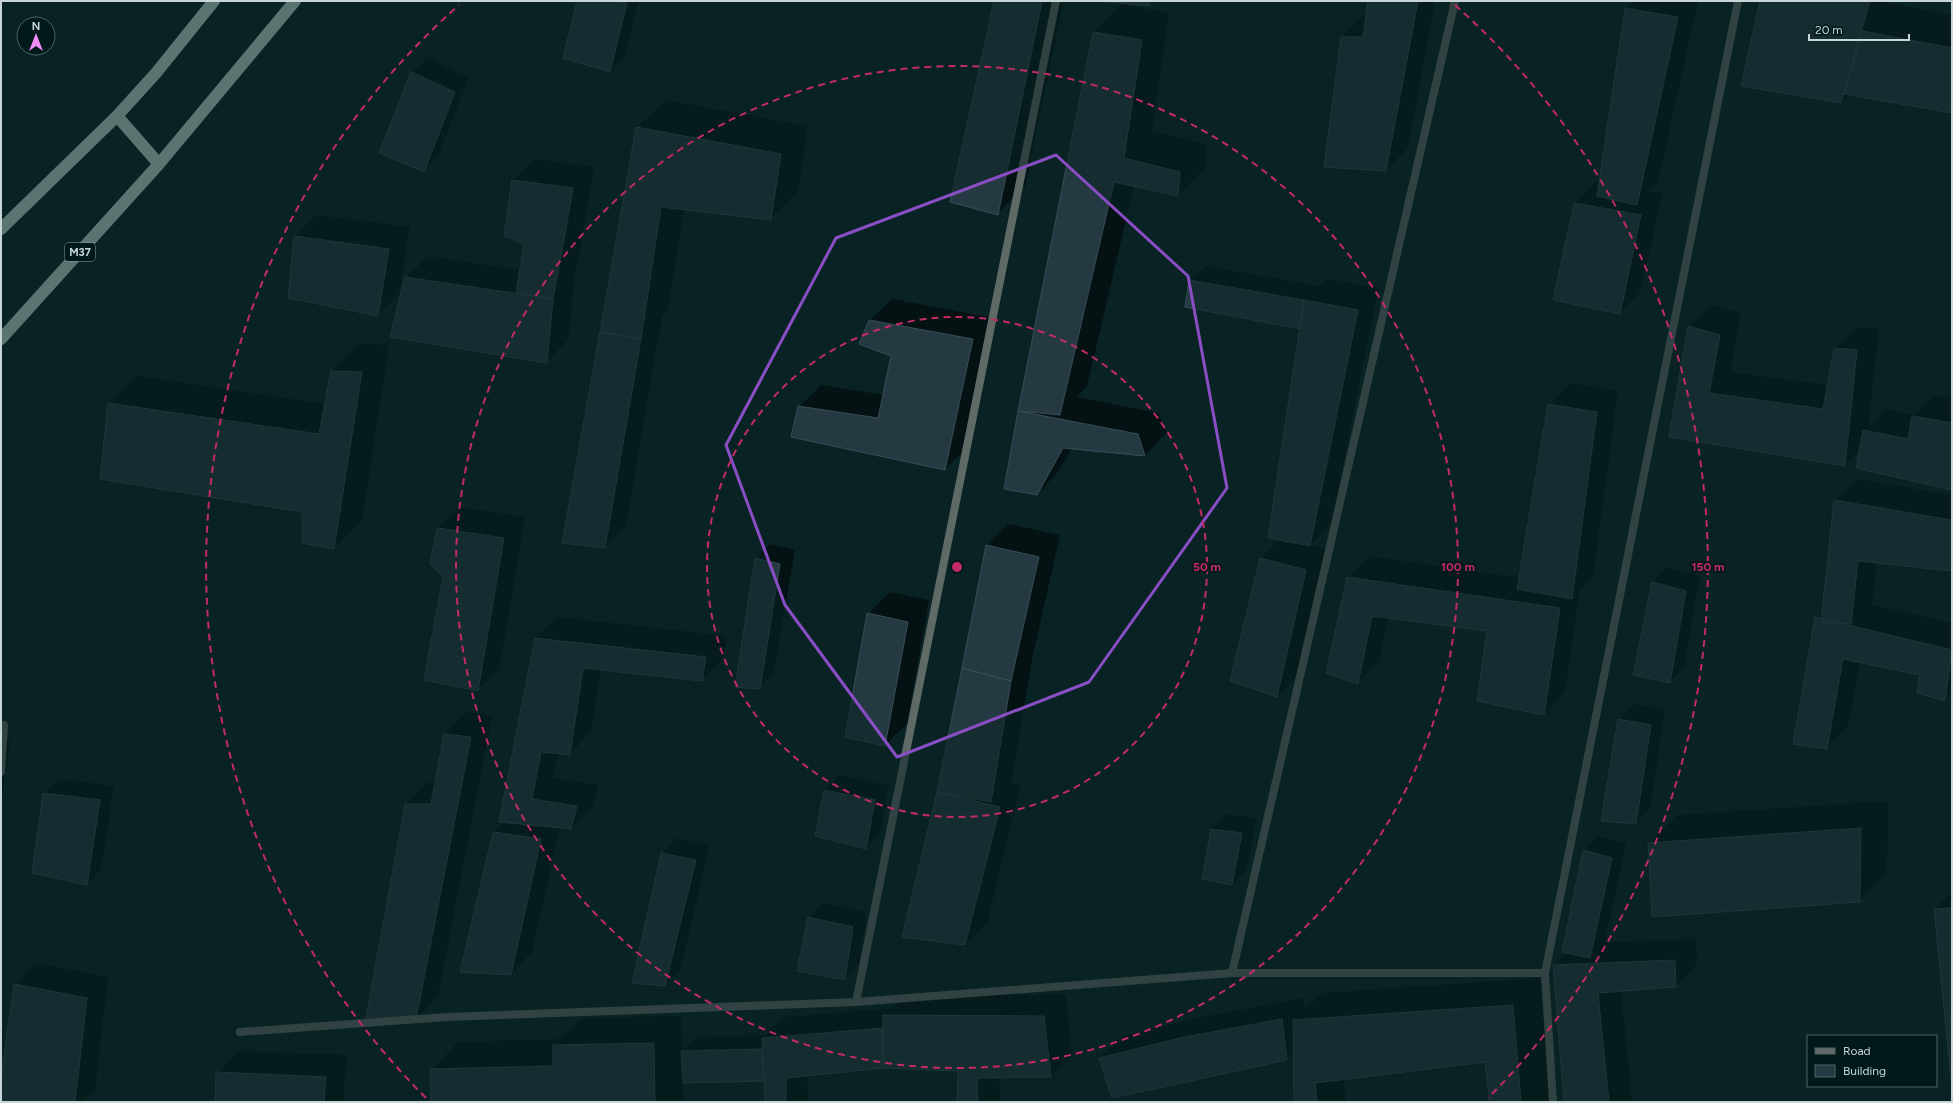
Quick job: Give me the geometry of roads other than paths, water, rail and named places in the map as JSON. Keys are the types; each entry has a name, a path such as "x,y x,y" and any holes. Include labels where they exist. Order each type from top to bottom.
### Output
{"highway":[{"path":"1,229 117,116 156,73 214,1"},
{"name":"M37","path":"1,339 159,164 294,1"},
{"path":"117,116 159,164"}],"street":[{"path":"856,1002 1056,1"},
{"path":"1232,973 1455,1"},
{"path":"1553,1102 1545,973 1738,1"},
{"path":"1,772 4,725"},
{"path":"240,1032 447,1017 856,1002 1232,973 1545,973"}]}
